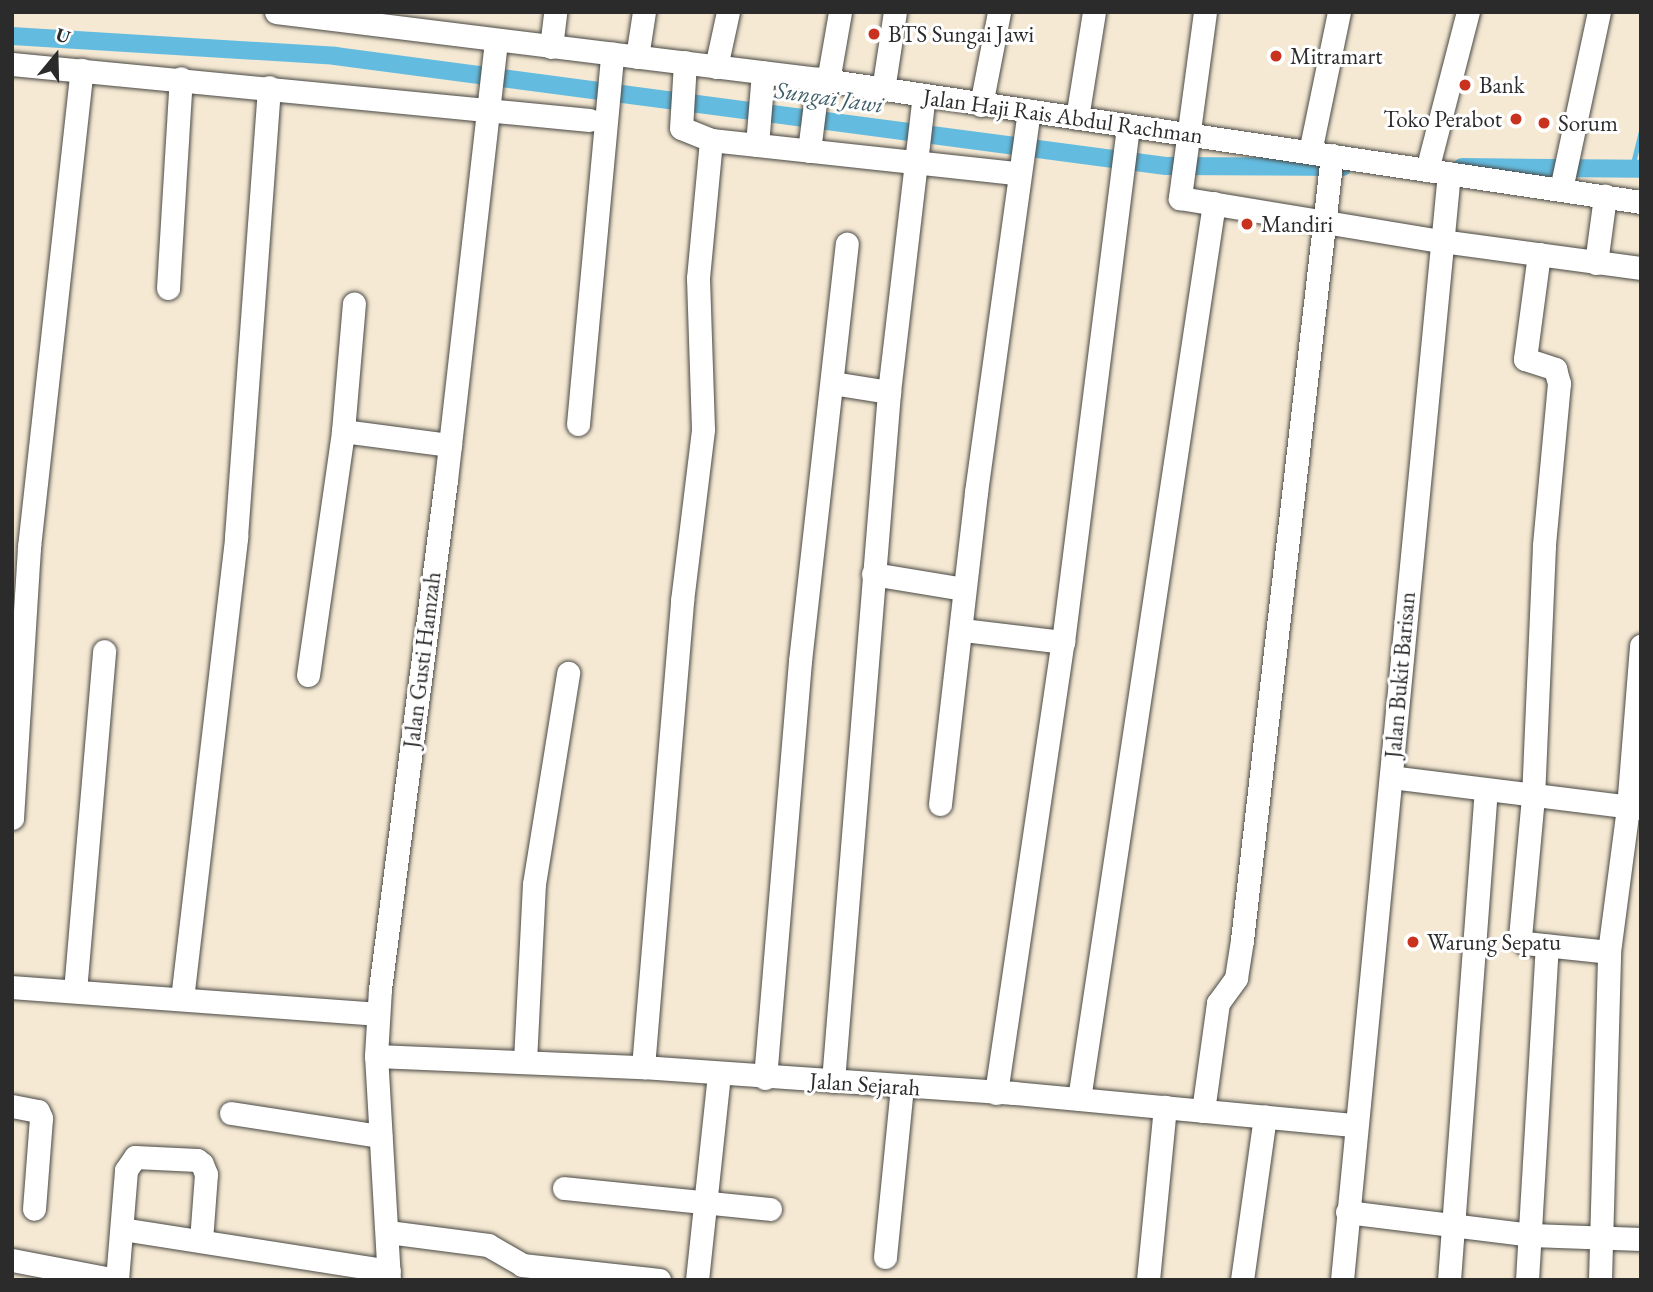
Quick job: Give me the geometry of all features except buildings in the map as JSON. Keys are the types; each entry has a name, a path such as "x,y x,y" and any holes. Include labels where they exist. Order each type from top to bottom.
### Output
{"street":[{"name":"Jalan Haji Rais Abdul Rachman","path":"276,12 459,22 495,47 551,47 611,63 637,57 684,72 716,67 762,82 883,90 922,102 981,105 1027,116 1077,118 1128,134 1185,144 1554,188 1605,203 1641,202"},
{"path":"551,47 555,12"},
{"path":"637,57 644,12"},
{"path":"716,67 728,12"},
{"path":"809,146 840,12"},
{"path":"883,90 895,12"},
{"path":"981,105 999,12"},
{"path":"1077,118 1094,12"},
{"path":"1205,12 1180,194 1214,203 1442,233 1539,254 1597,254 1641,268"},
{"path":"1203,1111 1218,1003 1239,965 1328,219 1324,159 1339,12"},
{"name":"Jalan Bukit Barisan","path":"1342,1280 1354,1125 1391,777 1442,233 1441,176 1468,12"},
{"path":"1554,188 1599,12"},
{"name":"Jalan Gusti Hamzah","path":"389,1276 376,1056 378,1014 450,444 495,47"},
{"path":"578,425 611,63"},
{"path":"12,64 488,104 589,120"},
{"path":"12,818 29,547 82,70"},
{"path":"684,72 681,120 685,133 711,140 758,136 809,146 1018,169"},
{"path":"168,288 181,78"},
{"path":"758,136 762,82"},
{"path":"182,999 236,537 269,87"},
{"path":"833,1081 889,392 913,156 922,102"},
{"path":"940,804 963,630 964,589 1027,116"},
{"path":"996,1093 1063,642 1128,134"},
{"path":"643,1067 682,601 703,429 698,278 711,140"},
{"path":"1079,1099 1214,203"},
{"path":"1597,254 1605,203"},
{"path":"765,1078 800,661 847,244"},
{"path":"1539,254 1525,359 1555,369 1559,383 1544,546 1533,797 1520,938 1547,946 1609,952"},
{"path":"308,676 343,431 354,303"},
{"path":"832,383 889,392"},
{"path":"343,431 450,444"},
{"path":"873,574 964,589"},
{"path":"963,630 1063,642"},
{"path":"1600,1280 1609,952 1634,808 1641,646"},
{"path":"75,991 104,651"},
{"path":"525,1061 534,884 568,673"},
{"path":"1391,777 1634,808"},
{"path":"1449,1280 1486,790"},
{"path":"1527,1280 1547,946"},
{"path":"12,986 378,1014"},
{"name":"Jalan Sejarah","path":"376,1056 643,1067 1079,1099 1354,1125"},
{"path":"697,1280 719,1074"},
{"path":"885,1257 902,1086"},
{"path":"12,1106 38,1111 41,1118 34,1209"},
{"path":"1148,1280 1165,1107"},
{"path":"231,1113 380,1136"},
{"path":"1242,1280 1265,1117"},
{"path":"12,1260 116,1280 130,1161 143,1155 197,1160 206,1174 201,1240"},
{"path":"564,1188 770,1209"},
{"path":"1347,1213 1531,1235 1641,1239"},
{"path":"122,1229 201,1240 389,1276"},
{"path":"388,1232 488,1245 522,1265 659,1280"}],"waterway":[{"name":"Sungai Jawi","path":"12,36 335,56 1166,166 1343,167"},
{"path":"1632,167 1641,130"},
{"name":"Sungai Jawi","path":"1462,167 1641,169"}],"place":[{"name":"BTS Sungai Jawi","path":"874,34"},
{"name":"Mitramart","path":"1276,56"},
{"name":"Bank","path":"1465,85"},
{"name":"Toko Perabot","path":"1516,119"},
{"name":"Sorum","path":"1544,123"},
{"name":"Mandiri","path":"1247,224"},
{"name":"Warung Sepatu","path":"1413,942"}]}
